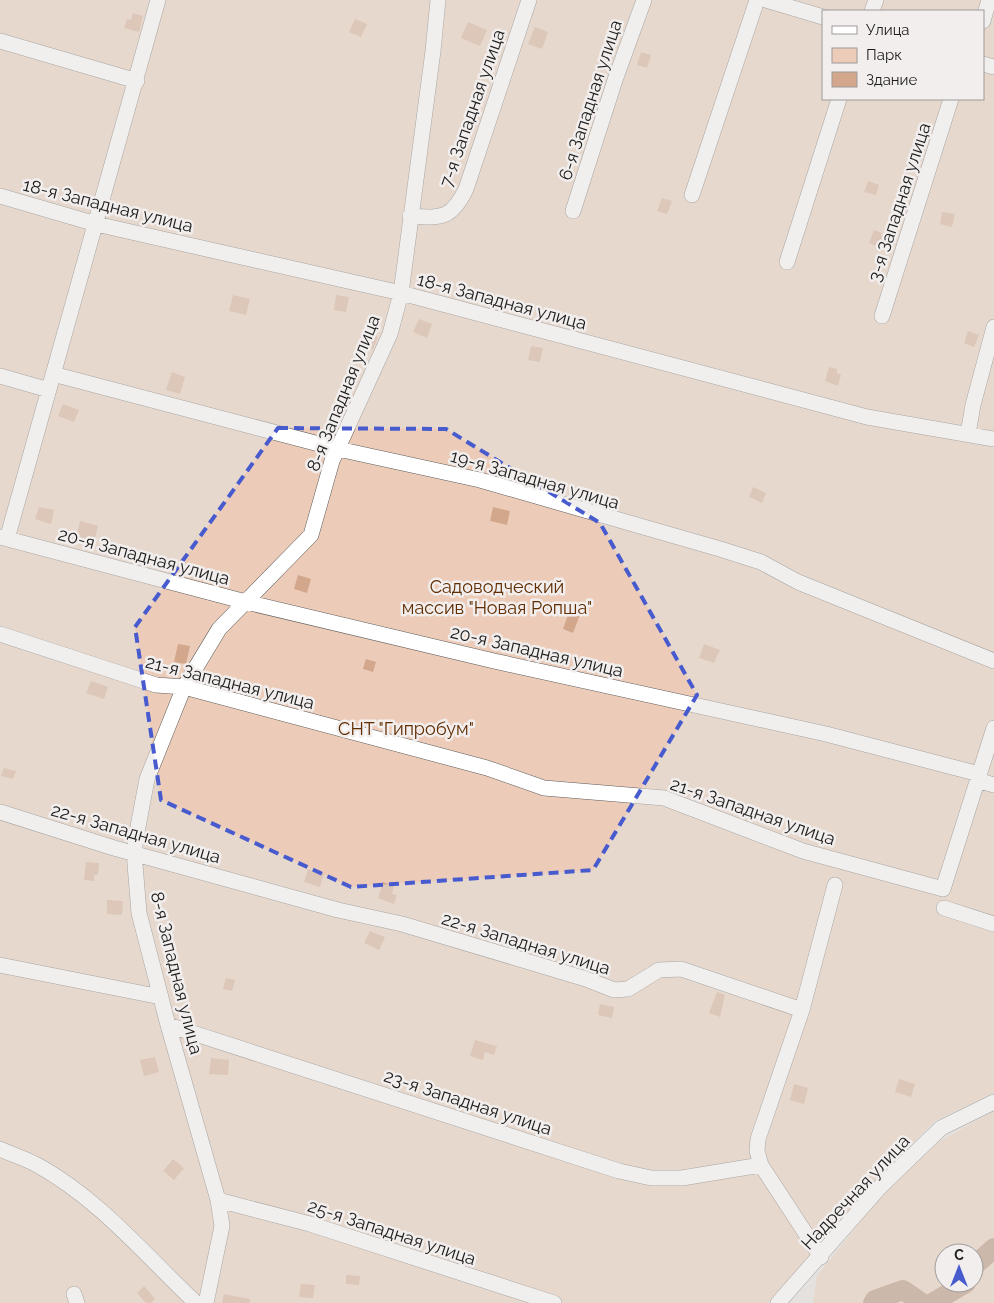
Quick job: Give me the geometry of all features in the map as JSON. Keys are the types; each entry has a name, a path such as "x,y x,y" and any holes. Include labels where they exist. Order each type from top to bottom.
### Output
{"street":[{"path":"4,538 137,81 158,0"},
{"name":"8-я Западная улица","path":"206,1303 222,1226 218,1200 168,1025 139,913 134,852 147,779 184,687 219,629 311,535 332,462 390,334 401,293 434,51 438,0"},
{"name":"7-я Западная улица","path":"410,216 442,218 458,207 466,190 528,0"},
{"name":"6-я Западная улица","path":"573,211 615,80 644,0"},
{"path":"692,196 757,0"},
{"path":"766,0 822,17"},
{"path":"984,18 989,0"},
{"path":"0,41 137,81"},
{"path":"787,262 839,100"},
{"name":"3-я Западная улица","path":"882,316 951,100"},
{"name":"18-я Западная улица","path":"0,196 96,224 401,293 867,417 994,439"},
{"path":"968,434 973,404 994,327"},
{"name":"19-я Западная улица","path":"53,374 338,449 480,480 745,556 761,562 807,586 994,661"},
{"path":"0,376 48,390"},
{"name":"20-я Западная улица","path":"4,538 246,602 494,661 826,734 978,777 994,785"},
{"name":"21-я Западная улица","path":"0,634 156,685 184,687 487,768 544,788 664,798 803,851 943,889 978,777"},
{"path":"978,777 994,728"},
{"name":"22-я Западная улица","path":"0,812 114,848 338,910 402,924 586,979 614,990 628,989 659,970 681,969 802,1010"},
{"path":"821,1257 761,1165 756,1151 758,1139 802,1010 835,885"},
{"path":"944,908 994,924"},
{"path":"0,965 161,997"},
{"name":"23-я Западная улица","path":"168,1025 619,1171 650,1178 682,1178 761,1165"},
{"name":"Надречная улица","path":"778,1303 821,1257 880,1187 941,1128 994,1102"},
{"path":"0,1149 39,1166 84,1197 126,1234 196,1303"},
{"name":"25-я Западная улица","path":"218,1200 310,1224 554,1303"}],"highlighted area":[{"path":"278,428 446,429 600,523 697,695 593,870 351,887 161,800 135,627"}],"green space":[{"name":"Садоводческий массив \"Новая Ропша\"","path":"0,0 994,0 994,1093 935,1121 875,1181 803,1267 768,1303 0,1303"},
{"path":"994,1111 994,1303 813,1303 817,1276 884,1192 938,1142"}],"building":[{"path":"133,13 143,16 139,32 124,28 127,19 131,20"},
{"path":"355,19 367,24 361,37 349,32"},
{"path":"468,22 487,30 480,46 461,38"},
{"path":"535,27 548,32 542,49 528,44"},
{"path":"641,52 651,55 647,68 637,65"},
{"path":"868,181 879,185 876,195 864,192"},
{"path":"662,198 672,201 667,214 657,211"},
{"path":"942,212 955,214 952,227 940,224"},
{"path":"874,230 882,233 881,236 885,238 881,248 869,243"},
{"path":"233,295 250,299 246,315 229,311"},
{"path":"336,295 349,297 346,312 334,310"},
{"path":"419,319 432,324 427,338 413,332"},
{"path":"968,331 979,335 974,347 964,343"},
{"path":"365,333 378,337 373,349 361,345"},
{"path":"531,346 543,348 540,362 528,360"},
{"path":"829,367 837,369 837,373 841,375 838,386 825,381"},
{"path":"172,372 185,377 180,394 166,390"},
{"path":"63,404 79,410 74,422 58,416"},
{"path":"753,487 766,493 762,503 749,497"},
{"path":"39,507 54,510 51,524 35,519"},
{"path":"493,507 510,511 507,525 490,521"},
{"path":"80,521 98,526 94,542 76,538"},
{"path":"298,575 311,579 307,593 294,589"},
{"path":"570,609 581,612 573,633 563,629"},
{"path":"178,644 190,646 186,664 174,662"},
{"path":"704,644 720,650 714,663 699,658"},
{"path":"366,659 376,662 373,672 363,669"},
{"path":"91,681 108,687 104,699 86,693"},
{"path":"4,768 16,771 13,779 1,776"},
{"path":"86,862 99,863 98,875 94,875 94,881 84,880"},
{"path":"308,869 324,874 320,887 304,882"},
{"path":"383,882 394,886 392,894 397,895 394,904 378,898"},
{"path":"107,900 123,901 122,915 107,914"},
{"path":"370,931 385,937 379,950 364,943"},
{"path":"226,978 235,980 232,991 223,989"},
{"path":"717,992 725,995 720,1017 709,1013"},
{"path":"600,1004 614,1007 612,1018 598,1015"},
{"path":"475,1040 497,1046 494,1055 485,1052 483,1060 470,1056"},
{"path":"155,1057 159,1072 144,1076 140,1060"},
{"path":"211,1058 229,1060 228,1075 209,1074"},
{"path":"899,1079 915,1084 911,1097 895,1092"},
{"path":"794,1084 808,1088 804,1104 790,1100"},
{"path":"487,1106 499,1110 495,1119 484,1114"},
{"path":"173,1159 184,1168 174,1180 163,1171"},
{"path":"346,1275 360,1276 359,1285 346,1284"},
{"path":"301,1284 315,1285 313,1298 299,1297"},
{"path":"144,1286 155,1299 151,1303 146,1303 137,1293"},
{"path":"224,1294 250,1299 250,1303 222,1303"}],"waterway":[{"path":"984,1257 994,1248"},
{"path":"873,1303 875,1300 903,1290 922,1303"},
{"path":"932,1303 949,1293"}],"park label":[{"name":"СНТ \"Гипробум\"","path":"406,728"}]}
